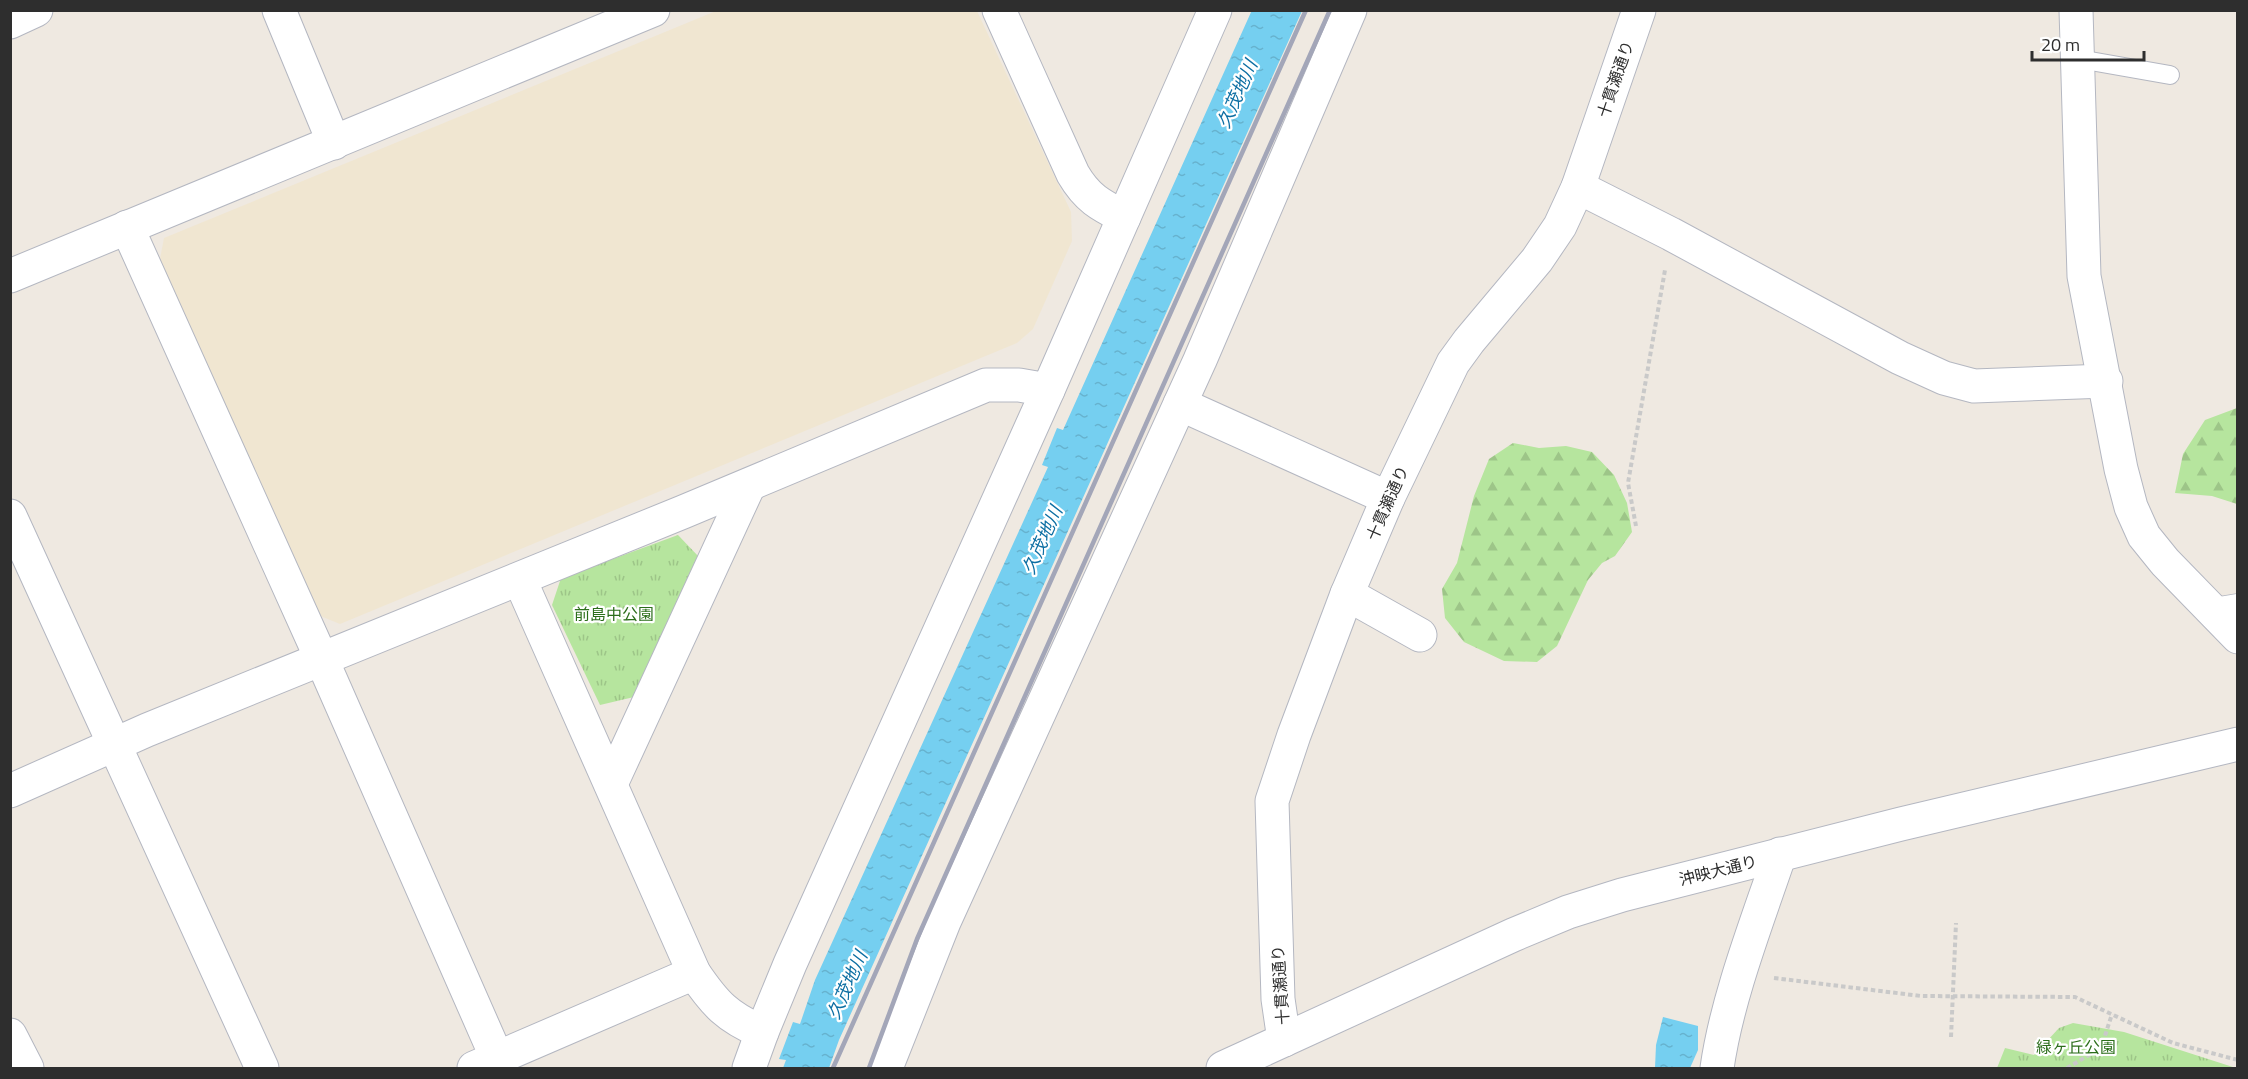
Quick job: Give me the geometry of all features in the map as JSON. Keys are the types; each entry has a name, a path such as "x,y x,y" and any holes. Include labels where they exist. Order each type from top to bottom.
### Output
{"street":[{"path":"10,22 36,10"},
{"path":"279,10 334,143"},
{"path":"10,276 653,10"},
{"path":"999,10 1078,182 1100,206 1124,217"},
{"path":"750,1068 762,1032 795,953 1048,390 1215,10"},
{"path":"886,1068 944,922 1180,404 1350,10"},
{"name":"十貫瀬通り","path":"1284,1040 1278,999 1272,801 1294,735 1347,594 1388,498 1453,363 1537,260 1560,226 1578,187 1639,10"},
{"path":"2076,10 2084,276 2106,381 2121,469 2135,516 2144,536 2165,562 2223,605 2238,637"},
{"path":"1578,187 1671,234 1900,358 1944,378 1974,386 2106,381"},
{"path":"127,227 322,660 486,1063 694,973"},
{"path":"10,791 114,744 520,580 986,385 1019,384 1048,390"},
{"path":"1180,404 1388,498"},
{"path":"611,784 749,485"},
{"path":"10,516 262,1068"},
{"path":"520,580 694,973 720,1007 737,1021 762,1032"},
{"path":"1347,594 1420,635"},
{"name":"沖映大通り","path":"1237,1066 1284,1040 1449,963 1568,912 1622,895 1780,854 2238,744"},
{"path":"1717,1068 1720,1046 1741,974 1780,854"},
{"path":"10,1035 27,1068"}],"lane":[{"path":"2079,59 2170,75"}],"path":[{"path":"1636,526 1628,483 1671,234"},
{"path":"1951,1037 1956,923"},
{"path":"1741,974 1921,996 2075,997 2173,1043 2238,1060"},
{"path":"2067,1068 2101,1048 2112,1014"}],"shaded area":[{"path":"716,11 977,11 1071,212 1072,241 1033,329 1017,343 340,624 318,615 209,375 160,259 164,238"}],"green space":[{"path":"2237,408 2237,504 2212,496 2175,493 2183,454 2205,420"},
{"path":"1513,443 1539,448 1566,446 1592,452 1614,475 1627,503 1632,532 1615,556 1602,563 1588,580 1557,646 1537,662 1504,661 1464,642 1445,618 1442,589 1457,563 1474,496 1489,459"},
{"name":"前島中公園","path":"678,535 699,557 634,697 600,705 552,605 561,578"},
{"name":"緑ヶ丘公園","path":"2073,1023 2124,1032 2236,1068 1997,1068 2005,1048 2034,1055 2059,1028"}],"water":[{"name":"久茂地川","path":"1252,10 1302,11 839,1040 829,1068 783,1068 786,1060 779,1059 793,1022 800,1024 815,980 1048,467 1042,465 1057,428 1063,430"},
{"path":"1663,1017 1698,1026 1698,1050 1690,1068 1655,1068 1656,1045"}],"railway":[{"path":"833,1068 1306,10"},
{"path":"869,1068 917,939 1330,10"}]}
